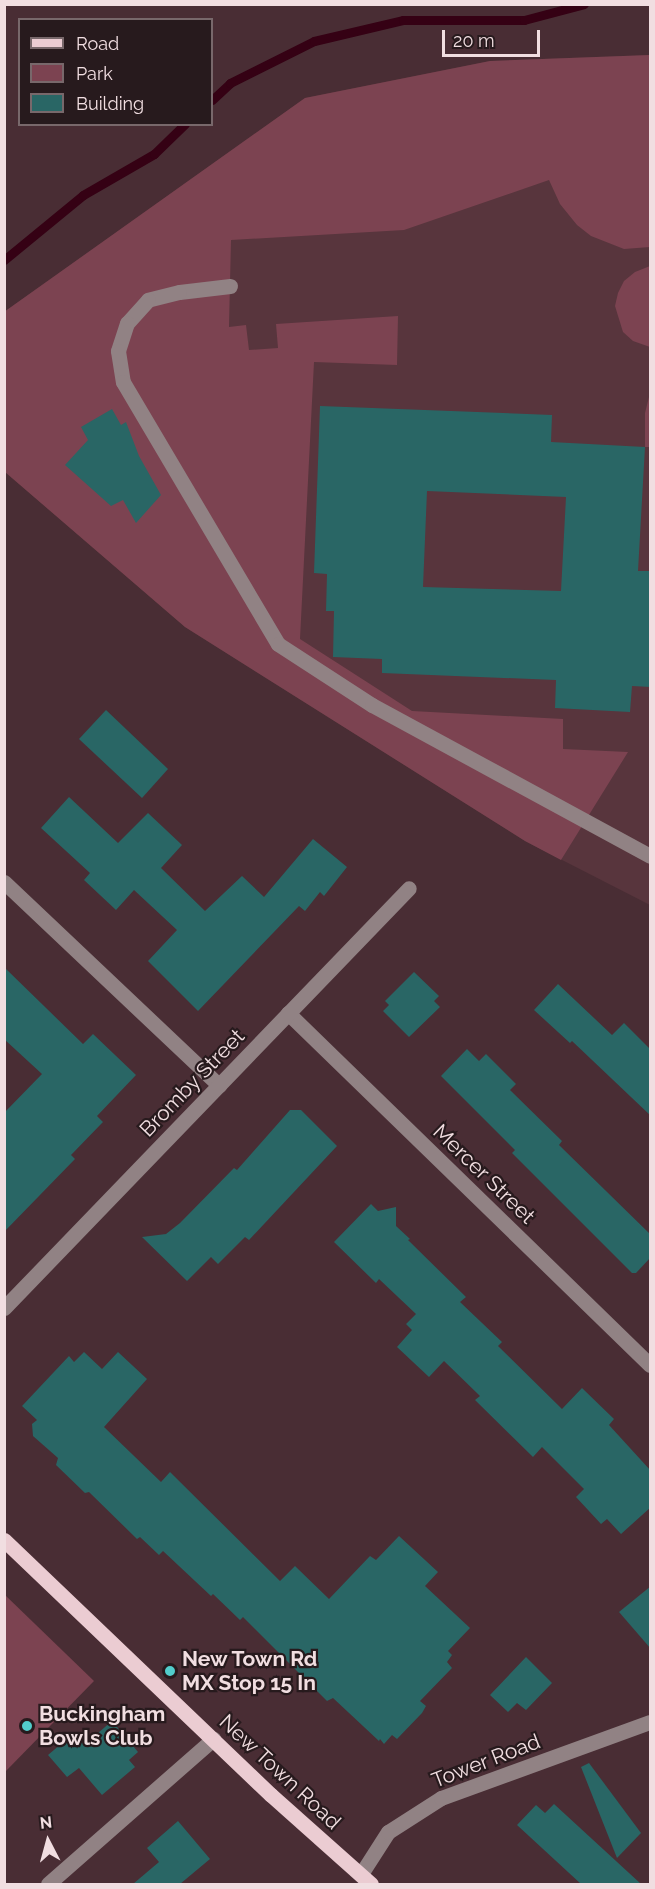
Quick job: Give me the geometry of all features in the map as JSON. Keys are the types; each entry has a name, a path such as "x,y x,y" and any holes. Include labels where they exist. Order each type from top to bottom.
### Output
{"main road":[{"name":"New Town Road","path":"4,1540 270,1795 366,1879"}],"street":[{"path":"230,286 179,292 148,300 127,323 118,351 123,382 278,644 372,705 651,856"},
{"path":"4,882 219,1085"},
{"name":"Bromby Street","path":"4,1308 409,888"},
{"name":"Mercer Street","path":"288,1013 651,1365"},
{"name":"Tower Road","path":"366,1879 388,1832 441,1798 651,1722"},
{"path":"48,1884 213,1739"}],"shaded area":[{"path":"650,55 650,905 525,841 185,627 5,472 4,312 305,98 490,61"}],"green space":[{"path":"650,55 650,247 624,249 591,236 577,225 560,204 549,180 404,230 231,240 229,327 246,325 249,350 278,348 276,324 398,316 397,365 314,362 300,639 412,711 563,719 563,749 628,752 561,860 525,841 185,627 5,472 4,312 305,98 490,61"},
{"path":"650,266 650,347 633,341 623,332 615,306 624,281 635,272"},
{"path":"650,393 650,447 645,447 645,413"},
{"name":"Buckingham Bowls Club","path":"5,1595 94,1681 4,1772"}],"building":[{"path":"320,406 552,415 551,442 645,447 638,571 651,571 651,687 632,686 630,712 555,708 556,680 382,673 382,659 333,657 334,611 326,611 327,574 314,573","holes":["427,491 566,497 561,591 423,587"]},
{"path":"112,409 121,425 126,422 139,456 161,495 136,523 123,500 111,506 65,465 88,440 81,427"},
{"path":"106,710 168,769 142,798 79,739"},
{"path":"69,797 118,843 148,813 182,845 161,868 205,911 242,876 264,897 313,839 347,867 324,896 320,892 305,911 299,906 198,1011 148,961 177,930 134,890 116,910 84,880 90,873 41,828"},
{"path":"4,967 83,1044 93,1034 136,1075 97,1116 103,1122 71,1155 75,1159 4,1232 4,1113 42,1074 4,1039"},
{"path":"414,972 439,996 434,1001 440,1007 409,1037 383,1011 389,1005 385,1001"},
{"path":"558,984 612,1035 624,1023 651,1050 651,1116 572,1041 570,1043 534,1010"},
{"path":"467,1049 479,1061 486,1054 516,1084 510,1090 562,1141 559,1145 651,1235 651,1257 636,1273 632,1273 512,1153 515,1150 441,1076"},
{"path":"290,1110 301,1110 337,1146 249,1240 245,1237 218,1264 211,1257 187,1281 142,1237 166,1234 180,1223 234,1168 237,1170"},
{"path":"371,1204 378,1211 396,1207 396,1226 466,1297 460,1302 502,1342 498,1346 562,1409 582,1388 614,1419 609,1425 651,1471 651,1507 621,1534 607,1519 601,1524 576,1497 584,1489 542,1447 533,1457 475,1400 480,1396 444,1361 429,1377 397,1347 412,1330 406,1324 416,1314 379,1279 376,1283 334,1242"},
{"path":"84,1352 102,1369 118,1352 147,1379 104,1427 161,1482 170,1472 280,1581 295,1566 329,1599 370,1556 376,1560 399,1536 438,1572 425,1586 470,1628 448,1651 452,1655 447,1662 452,1668 420,1701 426,1706 422,1713 397,1739 392,1735 384,1744 333,1698 327,1701 243,1617 240,1620 163,1551 159,1555 140,1537 137,1539 89,1492 85,1493 56,1465 58,1458 33,1436 32,1424 37,1420 22,1406 69,1356 74,1362"},
{"path":"651,1586 651,1649 619,1612"},
{"path":"526,1657 552,1683 526,1710 517,1703 508,1712 490,1695"},
{"path":"112,1721 138,1752 129,1760 135,1767 102,1795 79,1768 67,1777 48,1755 74,1733 84,1745"},
{"path":"589,1763 641,1833 617,1858 581,1767"},
{"path":"554,1804 641,1884 581,1884 517,1825 536,1805 545,1813"},
{"path":"178,1821 210,1859 180,1884 133,1884 159,1862 147,1848"}],"waterway":[{"path":"213,99 230,83 314,41 403,20 524,20 584,4"},
{"path":"4,260 83,195 154,154 183,126"}],"place":[{"name":"New Town Rd MX Stop 15 In","path":"170,1671"},
{"name":"Buckingham Bowls Club","path":"27,1726"}]}
